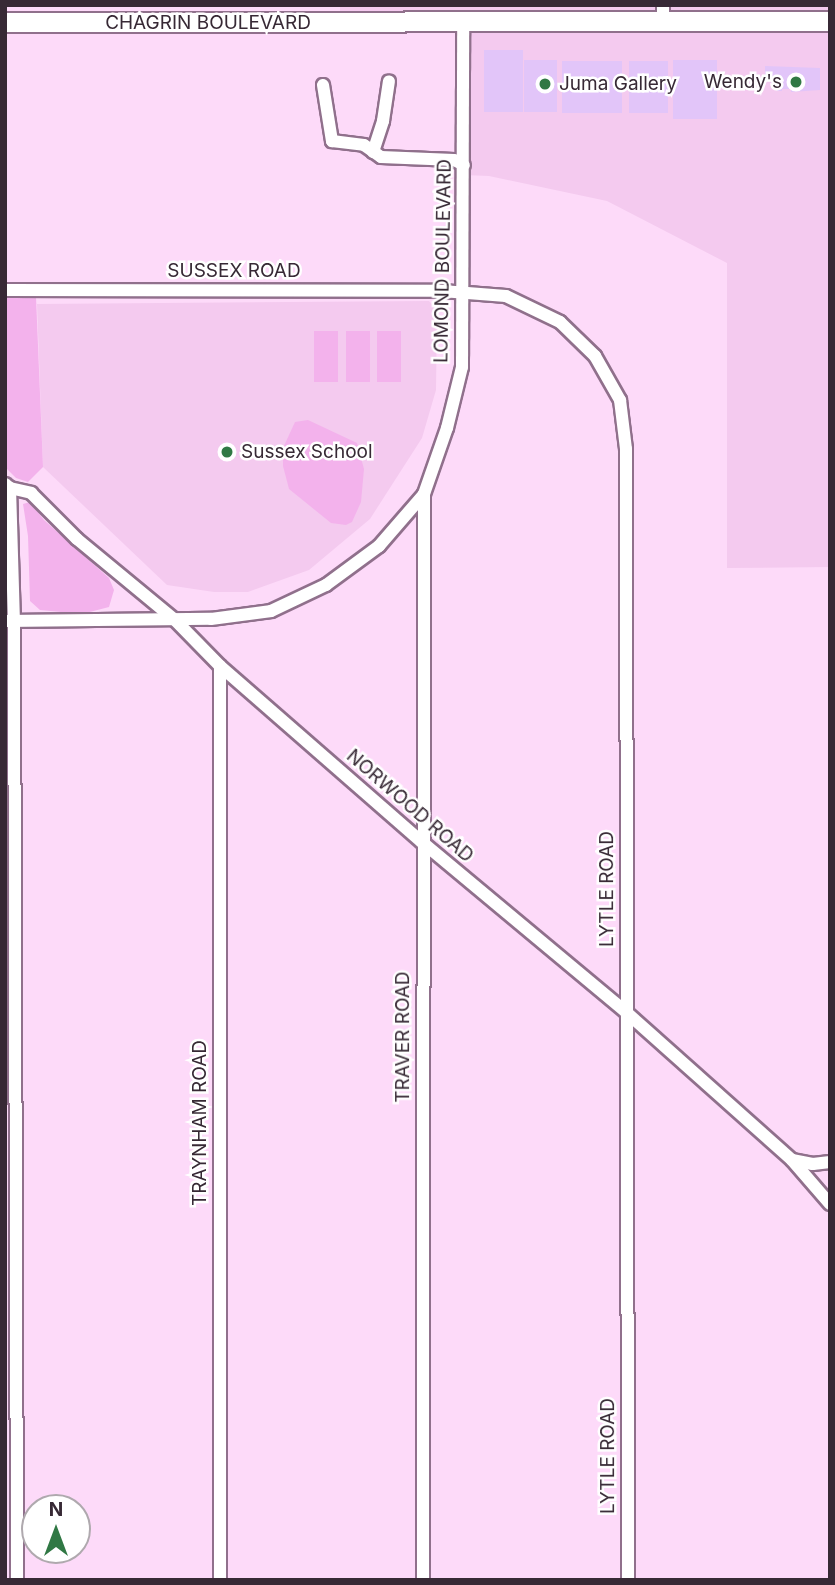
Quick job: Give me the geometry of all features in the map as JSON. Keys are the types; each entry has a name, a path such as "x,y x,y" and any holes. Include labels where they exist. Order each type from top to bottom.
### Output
{"main road":[{"name":"CHAGRIN BOULEVARD","path":"5,22 463,22 663,13 830,21"}],"street":[{"name":"LOMOND BOULEVARD","path":"10,621 175,620 271,611 326,585 379,547 424,494 447,428 462,367 463,22"},
{"path":"373,152 383,121 389,80"},
{"path":"323,85 332,141 364,145 380,157 454,160 464,165"},
{"name":"SUSSEX ROAD","path":"5,290 464,292"},
{"name":"LYTLE ROAD","path":"464,292 506,296 560,322 595,356 620,400 626,449 628,1580"},
{"path":"8,486 17,1580"},
{"name":"NORWOOD ROAD","path":"8,486 32,492 77,539 175,620 220,666 422,842 626,1012 792,1160 830,1204"},
{"name":"TRAVER ROAD","path":"423,1580 424,494"},
{"name":"TRAYNHAM ROAD","path":"220,666 220,1580"},
{"path":"792,1160 813,1164 830,1162"}],"shaded area":[{"path":"340,5 830,5 830,567 727,568 727,263 607,201 489,176 464,175 463,22 340,22"},
{"path":"5,297 36,297 43,467 28,482 16,478 5,467"},
{"name":"Sussex School","path":"429,301 437,310 436,390 422,438 370,519 309,570 248,592 214,592 167,585 43,467 37,304"},
{"path":"314,331 338,331 338,382 314,382"},
{"path":"346,331 370,331 370,382 346,382"},
{"path":"377,331 401,331 401,382 377,382"},
{"path":"308,420 357,443 364,469 361,502 352,522 346,525 331,523 289,489 283,466 283,448 295,422"},
{"path":"30,502 44,520 109,578 114,590 109,607 82,614 40,610 30,601 28,536 23,504"}],"building":[{"path":"484,50 523,50 523,112 484,112"},
{"path":"524,60 557,60 557,112 524,112"},
{"path":"673,60 717,60 717,119 673,119"},
{"path":"562,61 622,61 622,113 562,113"},
{"path":"629,61 668,61 668,113 629,113"},
{"name":"Wendy's","path":"765,66 820,68 820,90 777,91 777,86 771,86 771,79 765,79"}],"place":[{"name":"Wendy's","path":"796,82"},
{"name":"Juma Gallery","path":"545,84"},
{"name":"Sussex School","path":"227,452"}]}
